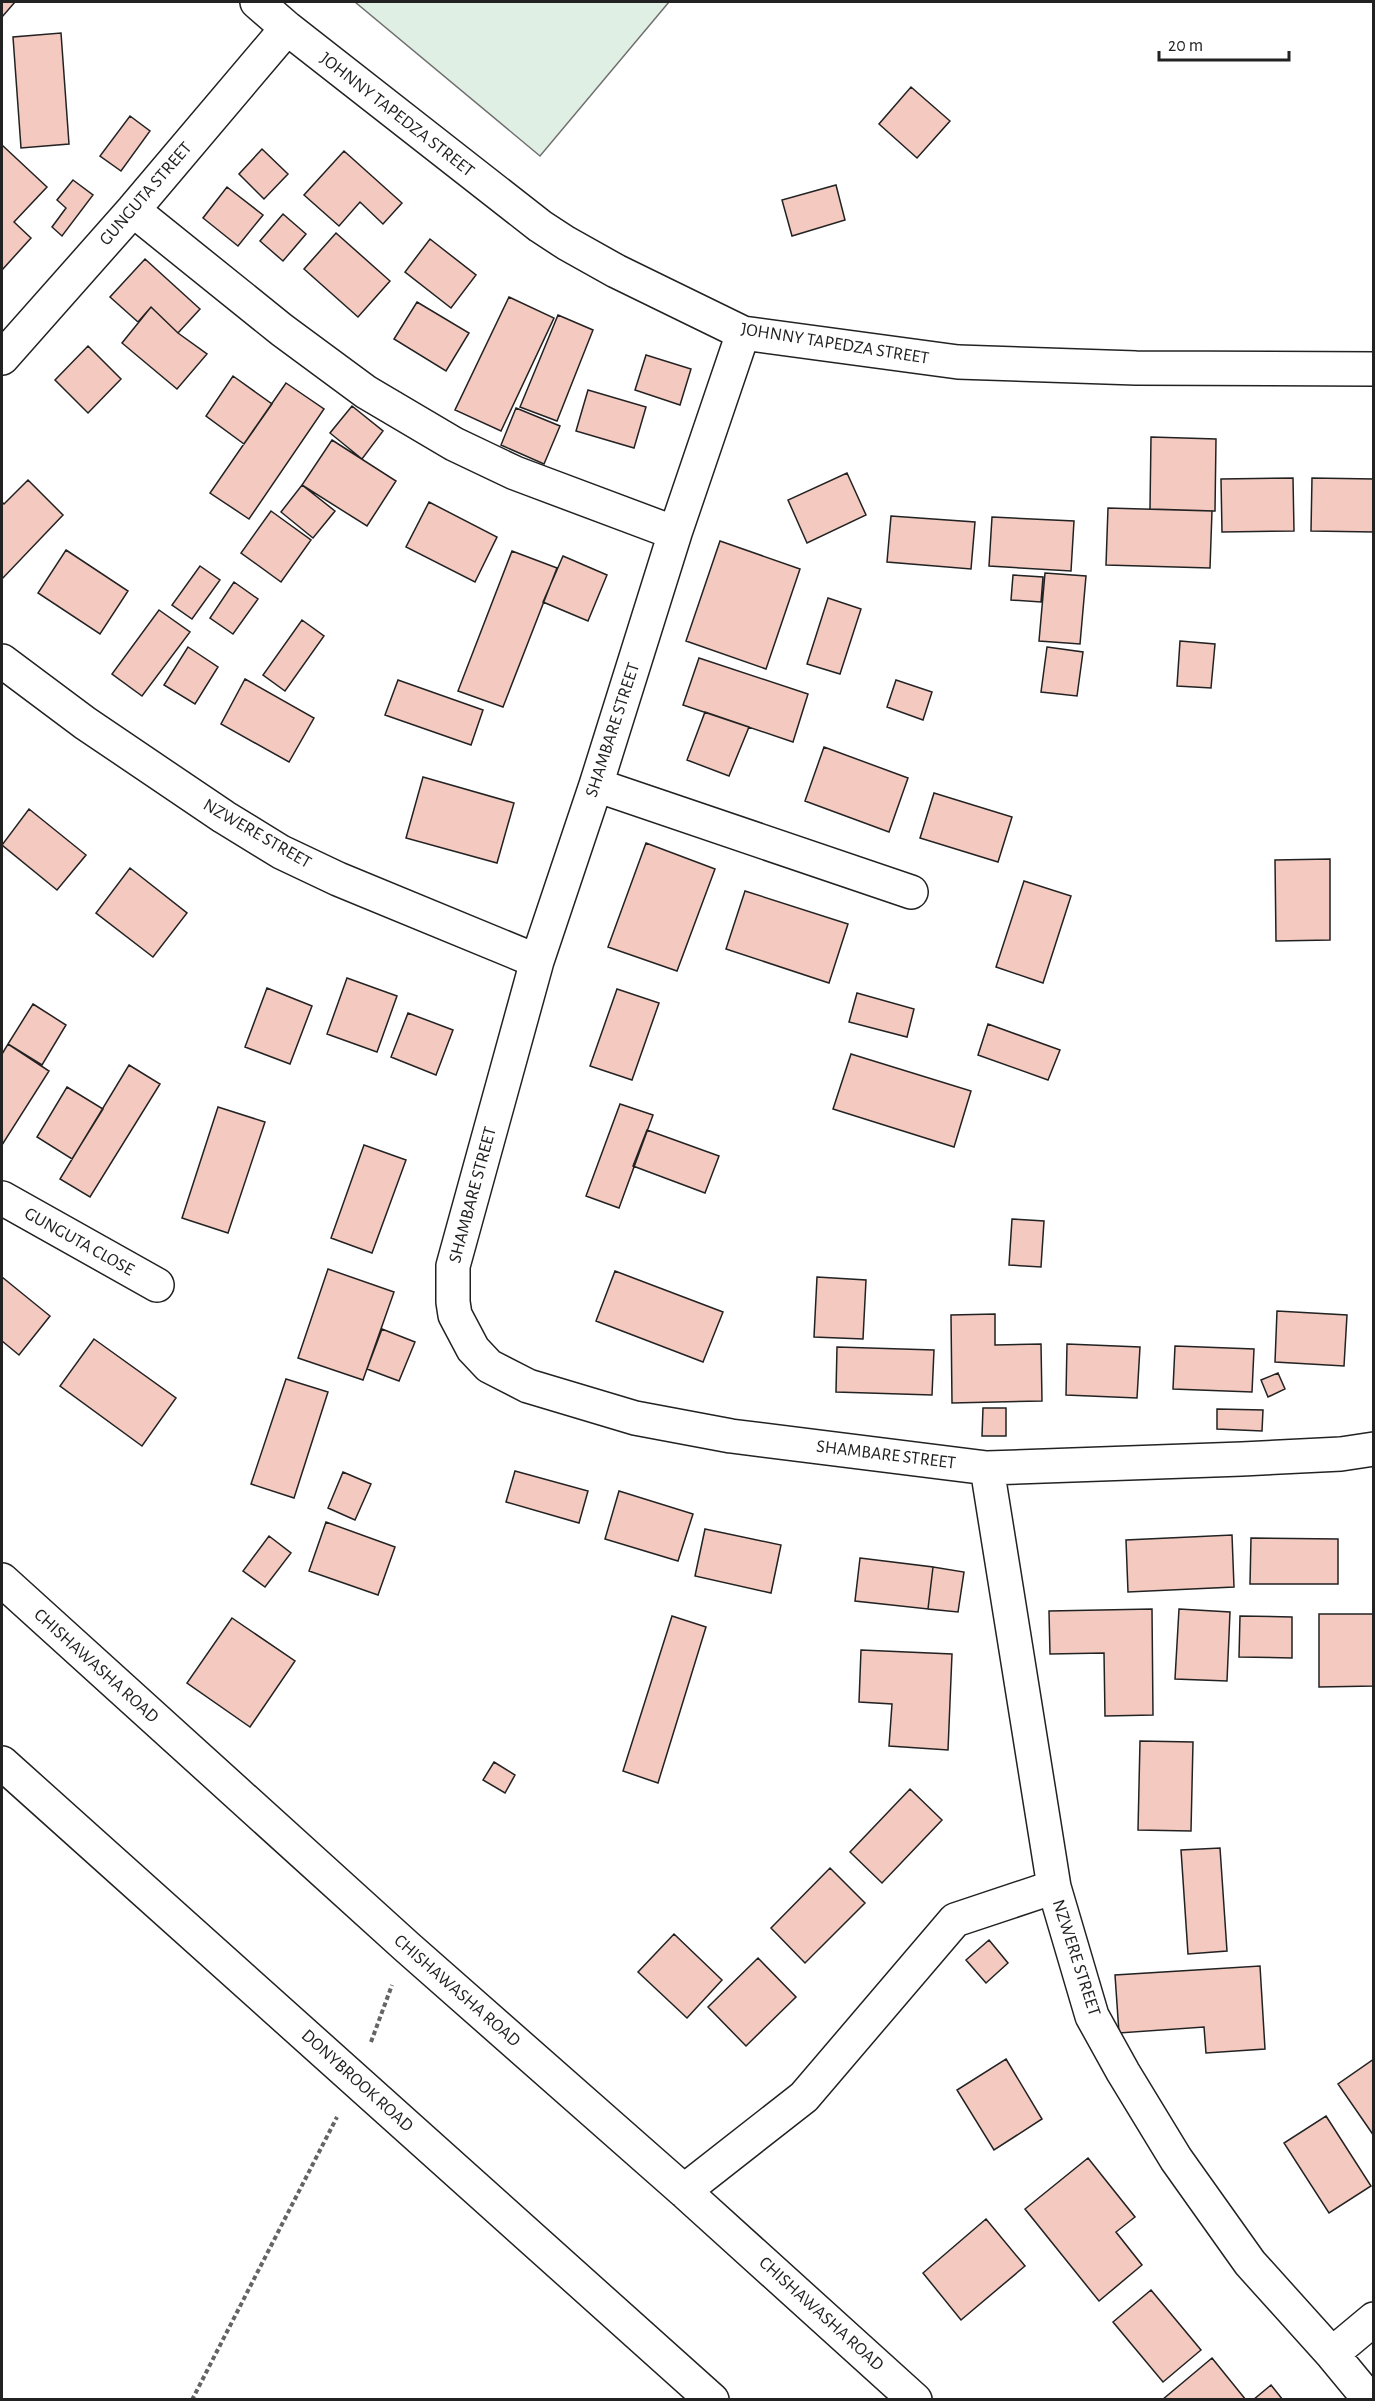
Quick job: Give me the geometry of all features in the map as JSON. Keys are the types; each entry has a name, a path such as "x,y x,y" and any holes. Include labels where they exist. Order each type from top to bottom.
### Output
{"street":[{"name":"JOHNNY TAPEDZA STREET","path":"257,2 540,226 616,271 743,333 958,362 1136,368 1374,369"},
{"name":"GUNGUTA STREET","path":"2,358 133,210 287,28"},
{"path":"133,210 282,330 366,392 454,444 515,473 675,533"},
{"name":"SHAMBARE STREET","path":"743,333 675,533 596,785 537,961 453,1266 455,1315 473,1349 489,1366 528,1386 635,1418 731,1436 987,1468 1242,1459 1341,1454 1374,1449"},
{"name":"NZWERE STREET","path":"2,662 85,723 224,817 281,852 338,879 537,961"},
{"path":"596,785 911,892"},
{"name":"GUNGUTA CLOSE","path":"2,1198 157,1285"},
{"name":"NZWERE STREET","path":"987,1468 1054,1887 1092,2016 1122,2072 1176,2159 1250,2263 1370,2400"},
{"name":"CHISHAWASHA ROAD","path":"2,1580 406,1947 684,2191 915,2400"},
{"name":"DONYBROOK ROAD","path":"2,1763 712,2400"},
{"path":"684,2191 804,2097 955,1920 1054,1887"},
{"path":"1332,2354 1374,2319"}],"path":[{"path":"192,2400 356,2081 406,1947"}],"green space":[{"path":"355,2 669,2 540,156"}],"building":[{"path":"2,2 15,2 2,17"},
{"path":"61,33 69,144 21,148 13,37"},
{"path":"911,87 950,121 917,158 879,124"},
{"path":"130,116 150,131 121,171 100,156"},
{"path":"2,145 47,187 14,222 31,238 2,270"},
{"path":"262,149 288,174 264,199 239,174"},
{"path":"344,151 402,203 383,224 360,202 339,226 304,195"},
{"path":"73,180 93,195 62,236 52,227 66,208 57,200"},
{"path":"836,185 845,220 792,236 782,200"},
{"path":"227,187 263,215 238,246 203,218"},
{"path":"283,214 306,234 283,261 260,241"},
{"path":"336,233 390,281 358,317 304,269"},
{"path":"430,239 476,275 451,308 405,272"},
{"path":"145,259 200,309 178,333 151,307 138,322 110,297"},
{"path":"509,297 554,318 501,431 455,410"},
{"path":"417,302 469,333 446,371 394,339"},
{"path":"151,307 178,333 207,354 177,389 122,343"},
{"path":"558,315 593,330 557,421 520,407"},
{"path":"88,346 121,379 88,413 55,380"},
{"path":"646,355 691,369 680,405 635,390"},
{"path":"233,376 272,404 244,444 206,416"},
{"path":"286,383 324,409 249,519 210,493"},
{"path":"588,390 646,407 634,448 576,431"},
{"path":"352,406 383,431 362,459 330,433"},
{"path":"516,408 560,426 544,464 501,445"},
{"path":"1151,437 1216,439 1215,511 1150,509"},
{"path":"332,440 396,481 367,526 302,485"},
{"path":"847,473 866,515 807,543 788,500"},
{"path":"1293,478 1294,531 1222,532 1221,479"},
{"path":"1312,478 1374,479 1374,532 1311,531"},
{"path":"28,480 63,515 2,579 2,502 4,504"},
{"path":"302,485 335,511 313,538 281,512"},
{"path":"429,502 497,537 475,582 406,547"},
{"path":"1108,508 1212,511 1210,568 1106,565"},
{"path":"271,511 311,540 281,582 241,553"},
{"path":"891,516 975,522 971,569 887,562"},
{"path":"992,517 1074,521 1071,571 989,566"},
{"path":"720,541 800,569 766,669 686,641"},
{"path":"66,550 128,591 100,634 38,593"},
{"path":"512,551 557,568 503,707 458,691"},
{"path":"563,556 607,575 588,621 543,602"},
{"path":"200,566 220,580 192,619 172,605"},
{"path":"1045,573 1086,576 1080,644 1039,641"},
{"path":"1013,575 1043,577 1041,602 1011,600"},
{"path":"234,582 258,599 233,634 210,618"},
{"path":"828,598 861,609 840,674 807,664"},
{"path":"159,610 190,632 142,696 112,674"},
{"path":"302,620 324,636 285,691 263,675"},
{"path":"1180,641 1215,644 1211,688 1177,686"},
{"path":"188,647 218,667 195,704 164,685"},
{"path":"1047,647 1083,652 1077,696 1041,692"},
{"path":"699,658 808,694 793,742 683,705"},
{"path":"245,679 314,718 289,762 221,724"},
{"path":"398,680 483,710 471,745 385,715"},
{"path":"896,680 932,692 923,720 887,707"},
{"path":"705,712 749,727 729,776 687,760"},
{"path":"824,747 908,778 889,832 805,801"},
{"path":"423,777 514,803 497,863 406,838"},
{"path":"934,793 1012,817 998,862 920,838"},
{"path":"29,809 86,855 57,890 2,845"},
{"path":"646,843 715,869 677,971 608,947"},
{"path":"1330,859 1330,940 1276,941 1275,860"},
{"path":"130,868 187,913 153,957 96,913"},
{"path":"1024,881 1071,896 1043,983 996,967"},
{"path":"745,891 848,924 829,983 726,949"},
{"path":"347,978 397,996 377,1052 327,1034"},
{"path":"267,988 312,1006 290,1064 245,1047"},
{"path":"617,989 659,1003 632,1080 590,1066"},
{"path":"857,993 914,1009 907,1037 849,1022"},
{"path":"33,1004 66,1025 42,1065 8,1044"},
{"path":"408,1013 453,1030 436,1075 391,1057"},
{"path":"988,1024 1060,1050 1048,1080 978,1055"},
{"path":"8,1044 49,1071 2,1145 2,1054"},
{"path":"851,1054 971,1091 954,1147 833,1109"},
{"path":"129,1065 160,1084 90,1197 60,1179"},
{"path":"67,1087 103,1109 72,1159 37,1137"},
{"path":"620,1104 653,1115 619,1208 586,1196"},
{"path":"218,1107 265,1122 228,1233 182,1218"},
{"path":"647,1130 719,1156 705,1193 633,1166"},
{"path":"364,1145 406,1160 372,1253 331,1238"},
{"path":"1012,1219 1044,1221 1041,1267 1009,1265"},
{"path":"328,1269 394,1292 363,1380 298,1358"},
{"path":"615,1271 723,1312 703,1362 596,1321"},
{"path":"2,1277 50,1316 19,1355 2,1341"},
{"path":"817,1277 866,1280 863,1339 814,1337"},
{"path":"1277,1311 1347,1315 1344,1366 1275,1362"},
{"path":"995,1314 995,1345 1041,1344 1042,1401 952,1403 951,1315"},
{"path":"382,1329 415,1342 399,1381 367,1369"},
{"path":"94,1339 176,1398 142,1446 60,1386"},
{"path":"1067,1344 1140,1347 1137,1398 1066,1395"},
{"path":"1175,1346 1254,1349 1252,1392 1173,1389"},
{"path":"837,1347 934,1350 932,1395 836,1392"},
{"path":"1278,1373 1285,1389 1268,1397 1261,1380"},
{"path":"286,1379 328,1392 294,1498 251,1484"},
{"path":"983,1408 1006,1408 1006,1436 982,1436"},
{"path":"1217,1409 1263,1410 1262,1431 1217,1429"},
{"path":"515,1471 588,1491 579,1523 506,1502"},
{"path":"343,1472 371,1484 355,1520 328,1508"},
{"path":"619,1491 693,1514 678,1561 605,1539"},
{"path":"326,1522 395,1547 378,1595 309,1571"},
{"path":"705,1529 781,1545 771,1593 695,1576"},
{"path":"1232,1535 1234,1587 1128,1592 1126,1540"},
{"path":"269,1536 291,1553 265,1587 243,1571"},
{"path":"1251,1538 1338,1539 1338,1584 1250,1584"},
{"path":"860,1558 933,1567 928,1609 855,1601"},
{"path":"933,1567 964,1572 958,1612 928,1609"},
{"path":"1152,1609 1153,1715 1105,1716 1104,1653 1050,1654 1049,1611"},
{"path":"1179,1609 1230,1612 1227,1681 1175,1679"},
{"path":"1319,1614 1374,1614 1374,1686 1319,1687"},
{"path":"672,1616 706,1627 658,1783 623,1771"},
{"path":"1240,1616 1292,1617 1292,1658 1239,1657"},
{"path":"232,1618 295,1661 250,1727 187,1683"},
{"path":"861,1650 952,1654 948,1750 889,1746 892,1704 859,1702"},
{"path":"1140,1741 1193,1742 1191,1831 1138,1830"},
{"path":"494,1762 515,1775 505,1793 483,1780"},
{"path":"910,1789 942,1820 882,1883 850,1852"},
{"path":"1220,1848 1227,1951 1188,1954 1181,1850"},
{"path":"830,1868 865,1903 805,1963 771,1928"},
{"path":"674,1934 722,1980 687,2018 638,1972"},
{"path":"989,1940 1008,1963 986,1983 966,1960"},
{"path":"758,1958 796,1997 746,2046 708,2007"},
{"path":"1260,1966 1265,2049 1206,2053 1204,2027 1119,2033 1115,1975"},
{"path":"1006,2059 1042,2119 994,2150 957,2090"},
{"path":"1374,2059 1374,2136 1338,2084"},
{"path":"1326,2116 1371,2186 1329,2213 1284,2143"},
{"path":"1088,2158 1135,2217 1116,2232 1142,2265 1099,2301 1025,2209"},
{"path":"986,2219 1025,2266 961,2320 923,2273"},
{"path":"1151,2290 1201,2350 1163,2382 1113,2322"},
{"path":"1212,2358 1246,2400 1162,2400"},
{"path":"1271,2385 1283,2400 1253,2400"}]}
